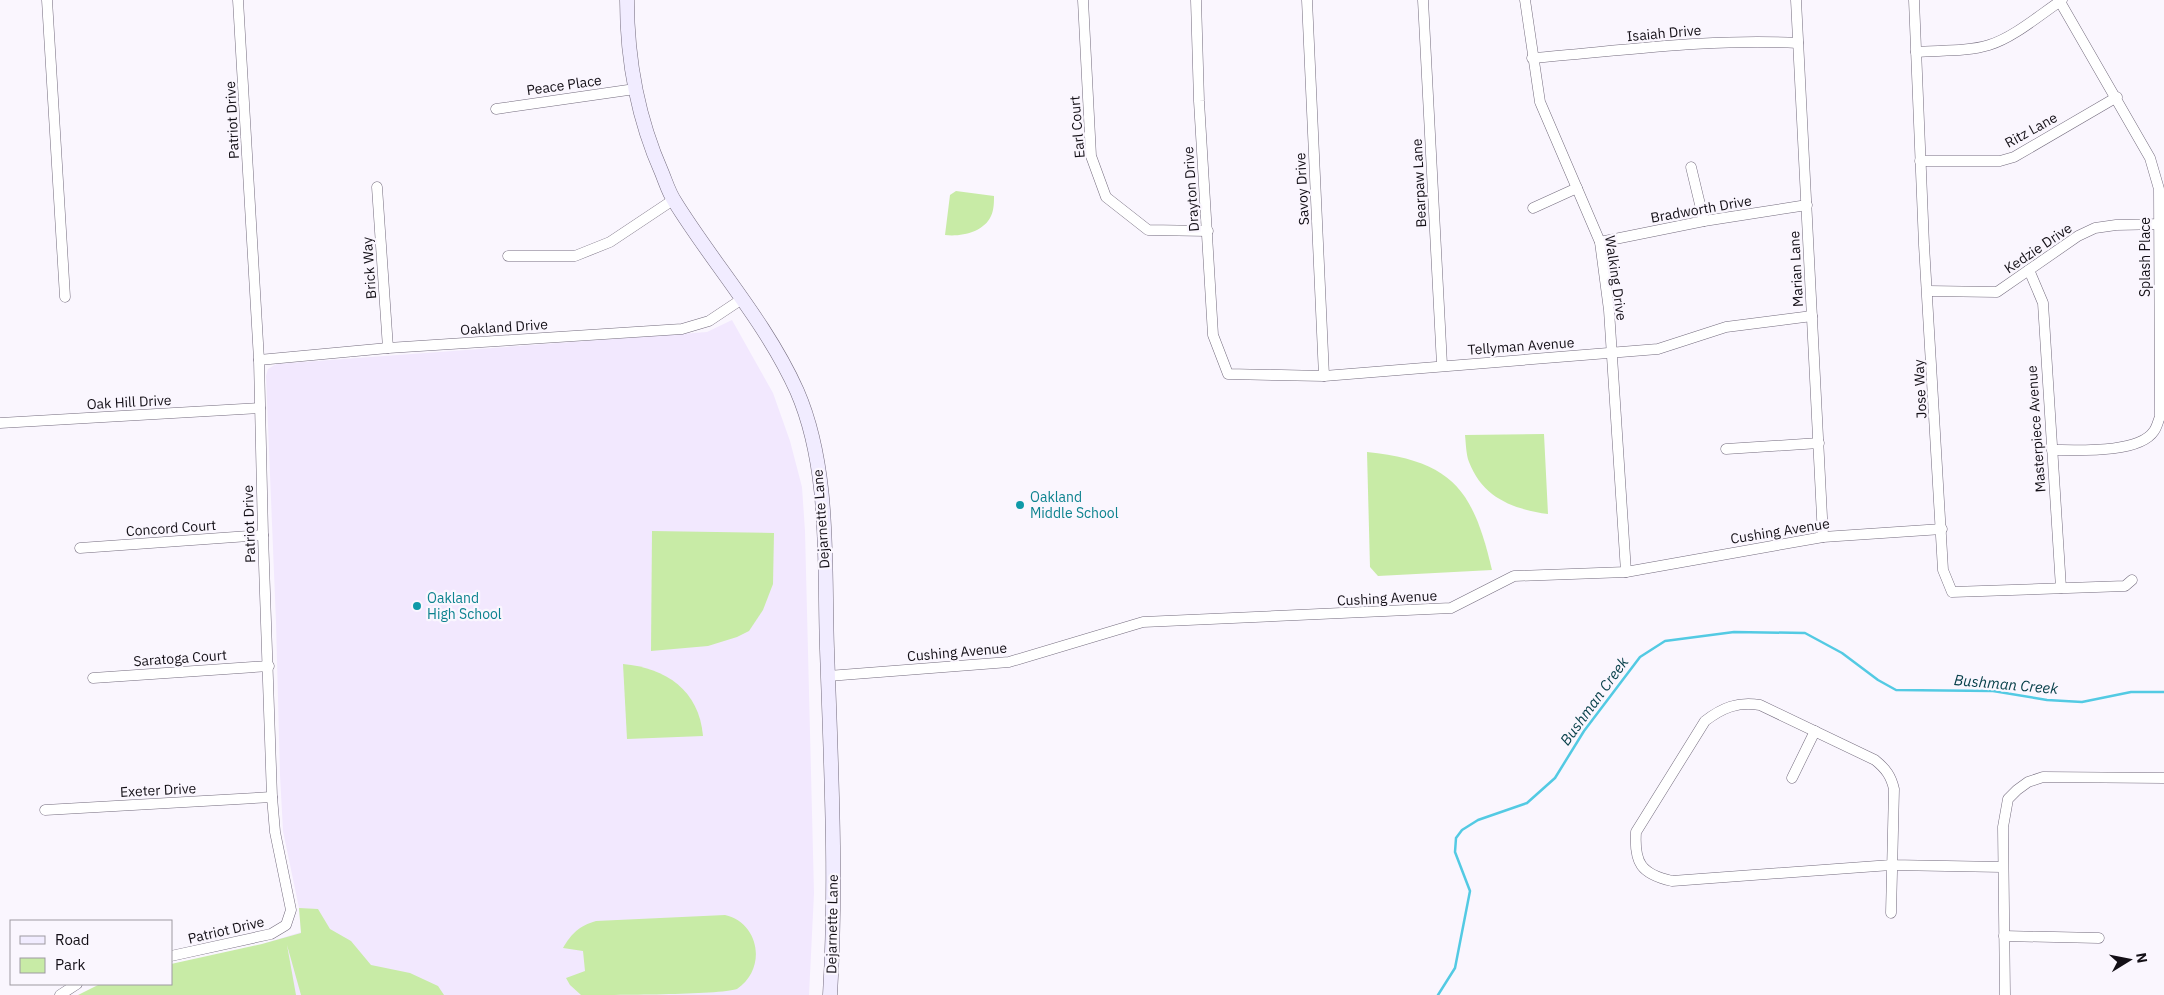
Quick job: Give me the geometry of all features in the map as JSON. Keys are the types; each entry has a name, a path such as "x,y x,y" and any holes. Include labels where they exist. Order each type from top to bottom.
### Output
{"main road":[{"name":"Dejarnette Lane","path":"627,0 635,89 650,146 673,200 742,299 772,346 797,391 812,435 821,483 834,856 830,995"}],"street":[{"path":"47,0 65,298"},
{"name":"Patriot Drive","path":"172,956 272,934 286,925 291,910 275,832 272,797 263,535 260,360 238,0"},
{"name":"Earl Court","path":"1083,0 1091,156 1106,197 1148,230 1208,231"},
{"name":"Drayton Drive","path":"1196,0 1199,101 1213,335 1228,374"},
{"name":"Savoy Drive","path":"1307,0 1324,376"},
{"name":"Bearpaw Lane","path":"1423,0 1442,366"},
{"name":"Walking Drive","path":"1525,0 1532,58 1540,102 1600,242 1609,310 1626,572"},
{"name":"Marian Lane","path":"1796,0 1823,537"},
{"name":"Jose Way","path":"1914,0 1920,161 1943,570 1952,592 2125,586 2132,580"},
{"path":"1916,52 1975,49 1991,45 2061,0"},
{"name":"Splash Place","path":"2052,450 2118,449 2137,443 2154,433 2160,417 2161,224 2159,189 2150,158 2061,0"},
{"name":"Isaiah Drive","path":"1532,58 1702,44 1798,43"},
{"name":"Peace Place","path":"496,109 635,89"},
{"name":"Ritz Lane","path":"1920,161 2000,161 2014,157 2117,97"},
{"path":"1691,168 1704,221"},
{"name":"Brick Way","path":"377,187 388,348"},
{"path":"1533,208 1577,188"},
{"path":"508,256 575,256 610,242 673,200"},
{"name":"Bradworth Drive","path":"1600,242 1704,221 1807,205"},
{"name":"Kedzie Drive","path":"1928,291 1997,292 2078,236 2095,228 2116,225 2161,224"},
{"name":"Masterpiece Avenue","path":"2029,270 2043,304 2061,588"},
{"name":"Oakland Drive","path":"260,360 388,348 682,329 709,322 742,299"},
{"name":"Tellyman Avenue","path":"1228,374 1324,376 1658,349 1726,327 1812,316"},
{"name":"Oak Hill Drive","path":"0,423 260,408"},
{"path":"1726,449 1819,443"},
{"name":"Cushing Avenue","path":"828,676 1009,662 1143,622 1451,608 1514,576 1626,572 1823,537 1942,529"},
{"name":"Concord Court","path":"80,548 263,535"},
{"name":"Saratoga Court","path":"93,678 269,666"},
{"path":"1891,913 1891,866 1894,789 1891,778 1885,768 1876,760 1760,705 1740,703 1727,707 1704,721 1636,832 1636,854 1640,864 1648,873 1672,880 1891,866 2002,867"},
{"path":"1792,778 1815,731"},
{"path":"2005,995 2002,867 2003,827 2008,799 2028,782 2043,777 2164,778"},
{"name":"Exeter Drive","path":"45,810 272,797"},
{"path":"2004,936 2099,938"},
{"path":"60,995 76,985"}],"shaded area":[{"path":"732,320 773,393 790,441 802,487 805,531 814,893 809,995 262,995 262,944 301,932 299,908 283,831 266,376 268,369 276,364 707,332"}],"green space":[{"path":"956,191 994,196 993,211 988,221 978,230 965,234 945,235 950,195"},
{"path":"1544,434 1548,514 1511,505 1501,500 1482,485 1469,462 1465,435"},
{"path":"1367,452 1396,456 1420,463 1439,472 1454,484 1467,499 1476,519 1485,542 1492,570 1378,576 1370,567"},
{"path":"652,531 774,533 773,584 763,610 749,631 737,637 708,646 651,651"},
{"path":"623,664 653,670 678,684 695,706 703,736 627,739"},
{"path":"299,908 318,909 330,929 351,941 371,965 410,973 438,986 444,995 301,995 287,945 296,995 78,995 98,985 172,985 172,964 262,944 301,933"},
{"path":"725,915 737,920 746,927 752,937 755,948 756,959 753,970 747,980 737,989 687,994 581,995 570,985 566,978 585,971 583,951 563,948 576,931 590,923 596,921"}],"waterway":[{"name":"Bushman Creek","path":"1438,995 1455,968 1470,891 1455,852 1456,838 1462,830 1478,820 1527,803 1555,778 1584,731 1640,657 1665,641 1734,632 1805,633 1842,653 1878,680 1896,690 1993,691 2047,700 2082,702 2131,692 2164,692"}],"place":[{"name":"Oakland Middle School","path":"1020,505"},
{"name":"Oakland High School","path":"417,606"}]}
